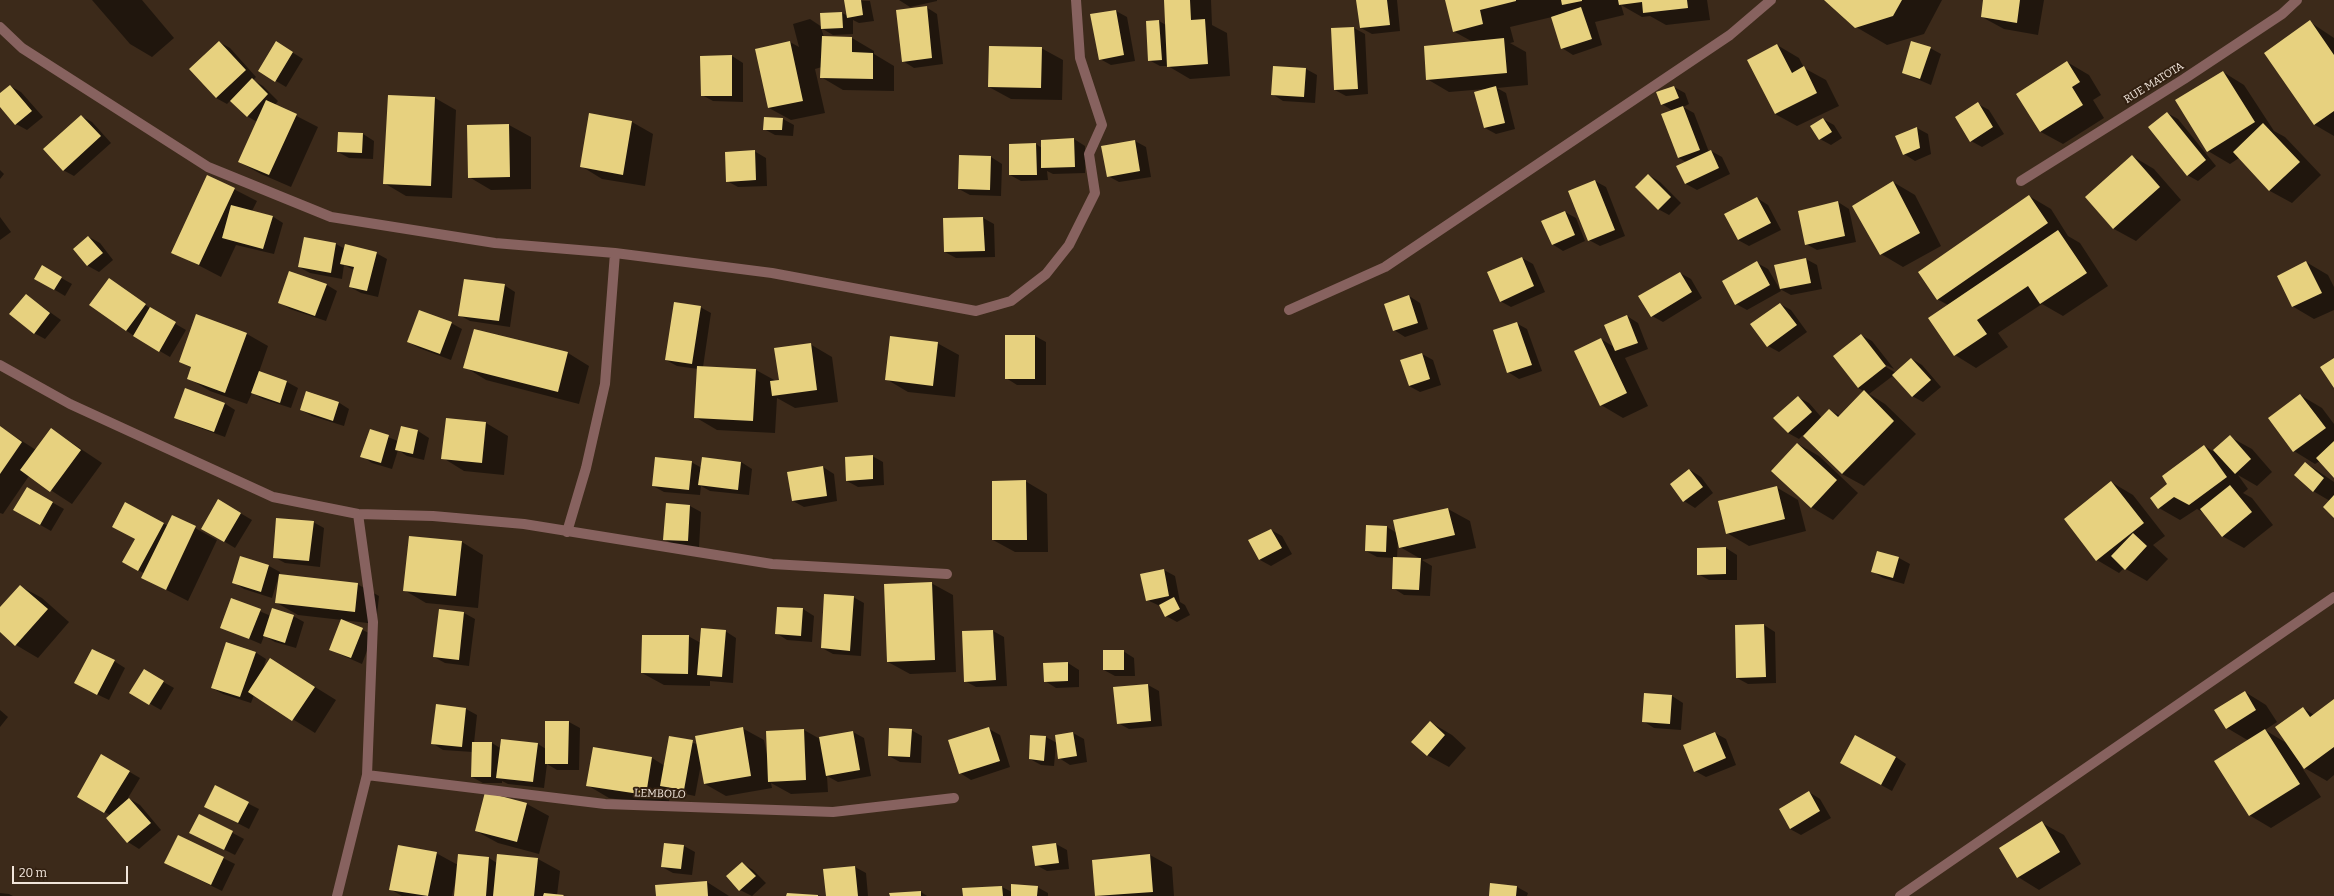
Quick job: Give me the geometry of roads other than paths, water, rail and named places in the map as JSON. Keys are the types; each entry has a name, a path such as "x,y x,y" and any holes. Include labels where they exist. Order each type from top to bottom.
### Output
{"street":[{"path":"0,27 22,48 208,167 331,217 495,243 615,253 772,273 976,311 1011,301 1046,274 1069,245 1096,193 1089,154 1102,125 1080,58 1076,0"},
{"path":"1289,310 1385,267 1723,40 1771,0"},
{"name":"RUE MATOTA","path":"2021,181 2184,79 2282,14 2297,0"},
{"path":"567,532 586,468 605,384 615,253"},
{"path":"0,365 70,404 273,497 358,514 463,518 524,524 772,564 947,574"},
{"path":"337,896 367,775 373,622 358,514"},
{"path":"1900,896 2334,597"},
{"name":"LEMBOLO","path":"367,775 605,804 833,812 954,798"}]}
